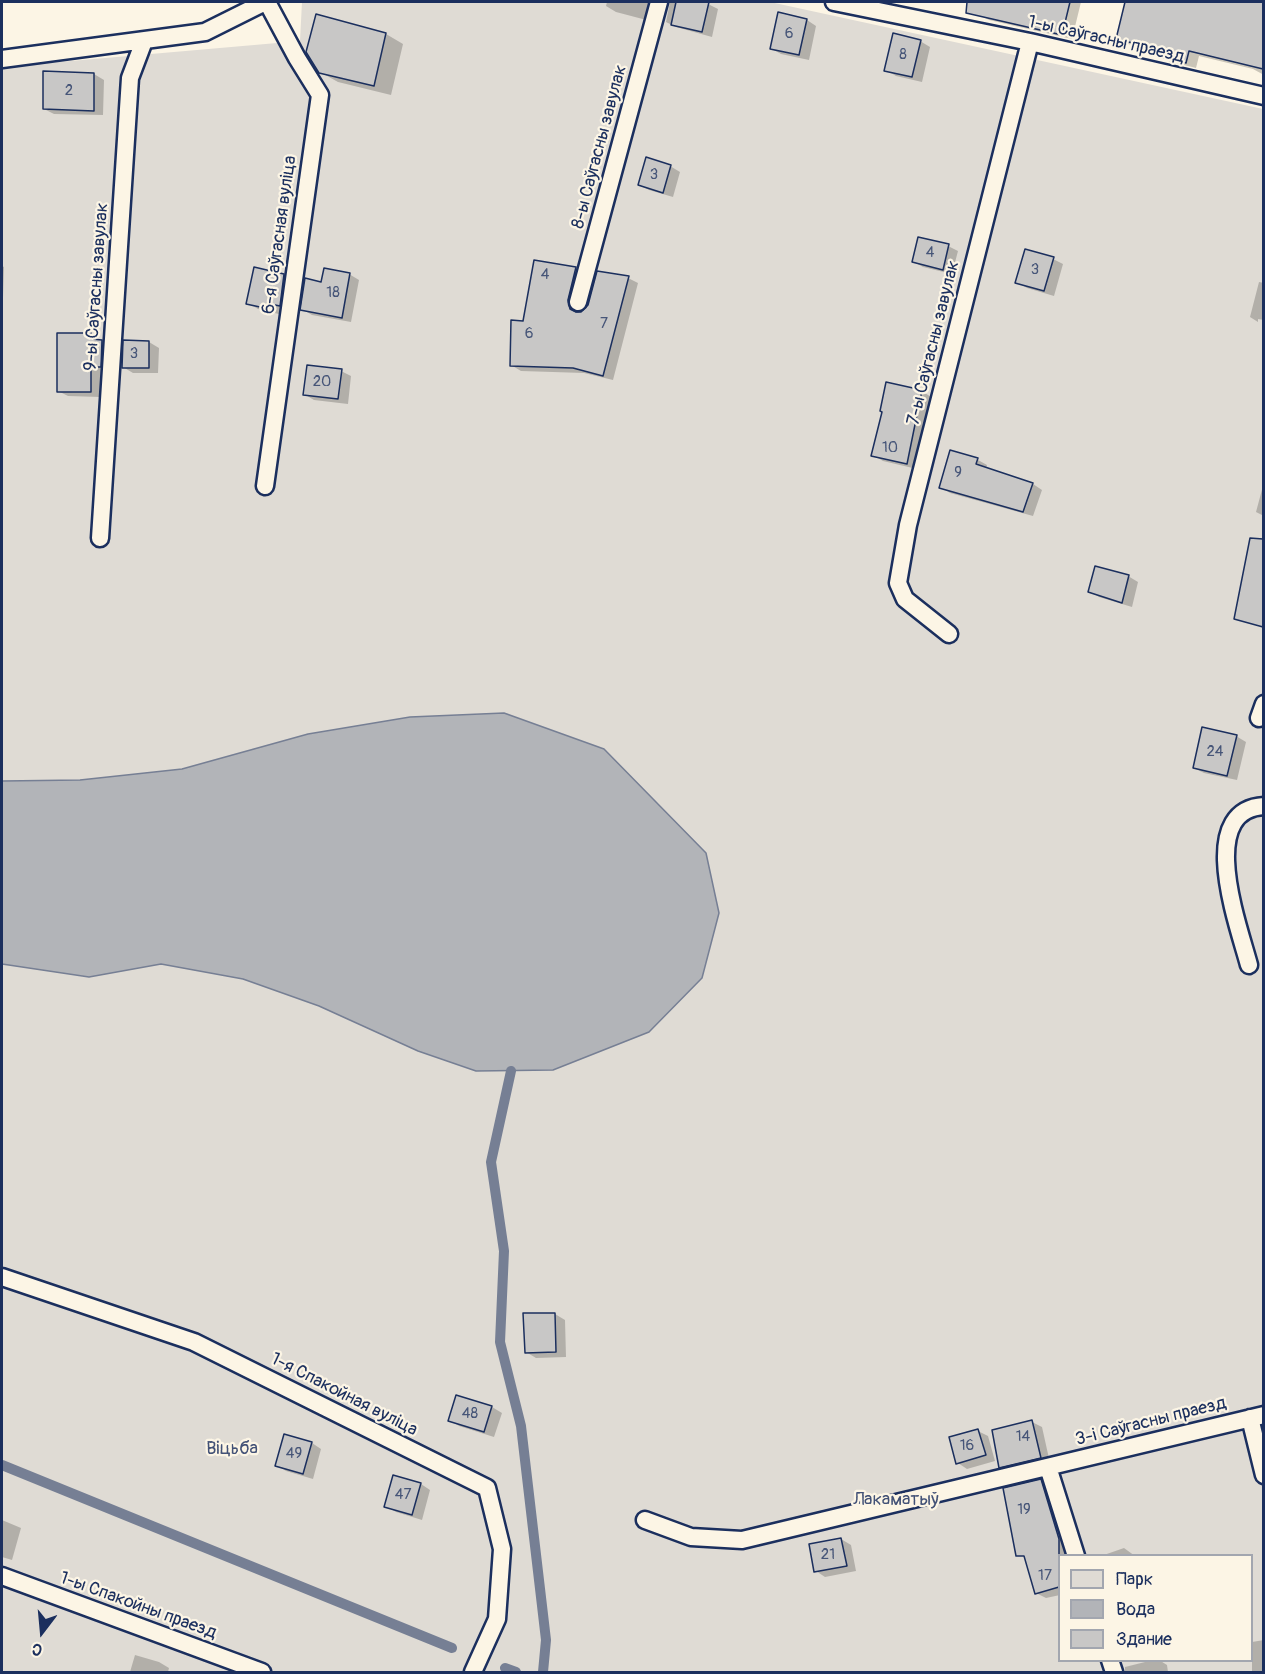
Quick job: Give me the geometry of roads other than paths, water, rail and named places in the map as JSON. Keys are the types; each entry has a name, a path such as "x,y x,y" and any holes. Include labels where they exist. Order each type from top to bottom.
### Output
{"lane":[{"path":"2,59 205,32 266,2"},
{"name":"6-я Саўгасная вуліца","path":"265,486 320,96 266,2"},
{"name":"8-ы Саўгасны завулак","path":"578,302 659,2"},
{"name":"1-ы Саўгасны праезд","path":"834,2 1030,42 1263,96"},
{"name":"9-ы Саўгасны завулак","path":"100,538 130,78 144,41"},
{"name":"7-ы Саўгасны завулак","path":"949,634 905,599 898,583 908,525 1030,42"},
{"path":"1249,965 1225,870 1227,834 1238,815 1263,806"},
{"name":"1-я Спакойная вуліца","path":"2,1277 194,1342 487,1488 502,1549 497,1620 473,1672"},
{"path":"1257,1417 1263,1475"},
{"name":"3-і Саўгасны праезд","path":"645,1520 691,1537 742,1540 1257,1417"},
{"path":"1048,1467 1075,1554"},
{"name":"1-ы Спакойны праезд","path":"2,1576 262,1672"}],"water":[{"path":"504,713 604,749 706,853 719,913 702,978 649,1032 553,1070 476,1071 418,1051 319,1006 243,979 161,964 89,977 2,964 2,781 80,780 182,769 308,734 410,717"}],"waterway":[{"path":"511,1071 491,1162 504,1251 500,1342 521,1426 546,1640 543,1672"},
{"path":"2,1465 452,1648"},
{"path":"505,1668 516,1672"}],"park label":[{"name":"Віцьба","path":"232,1449"},
{"name":"Лакаматыў","path":"896,1500"}]}
